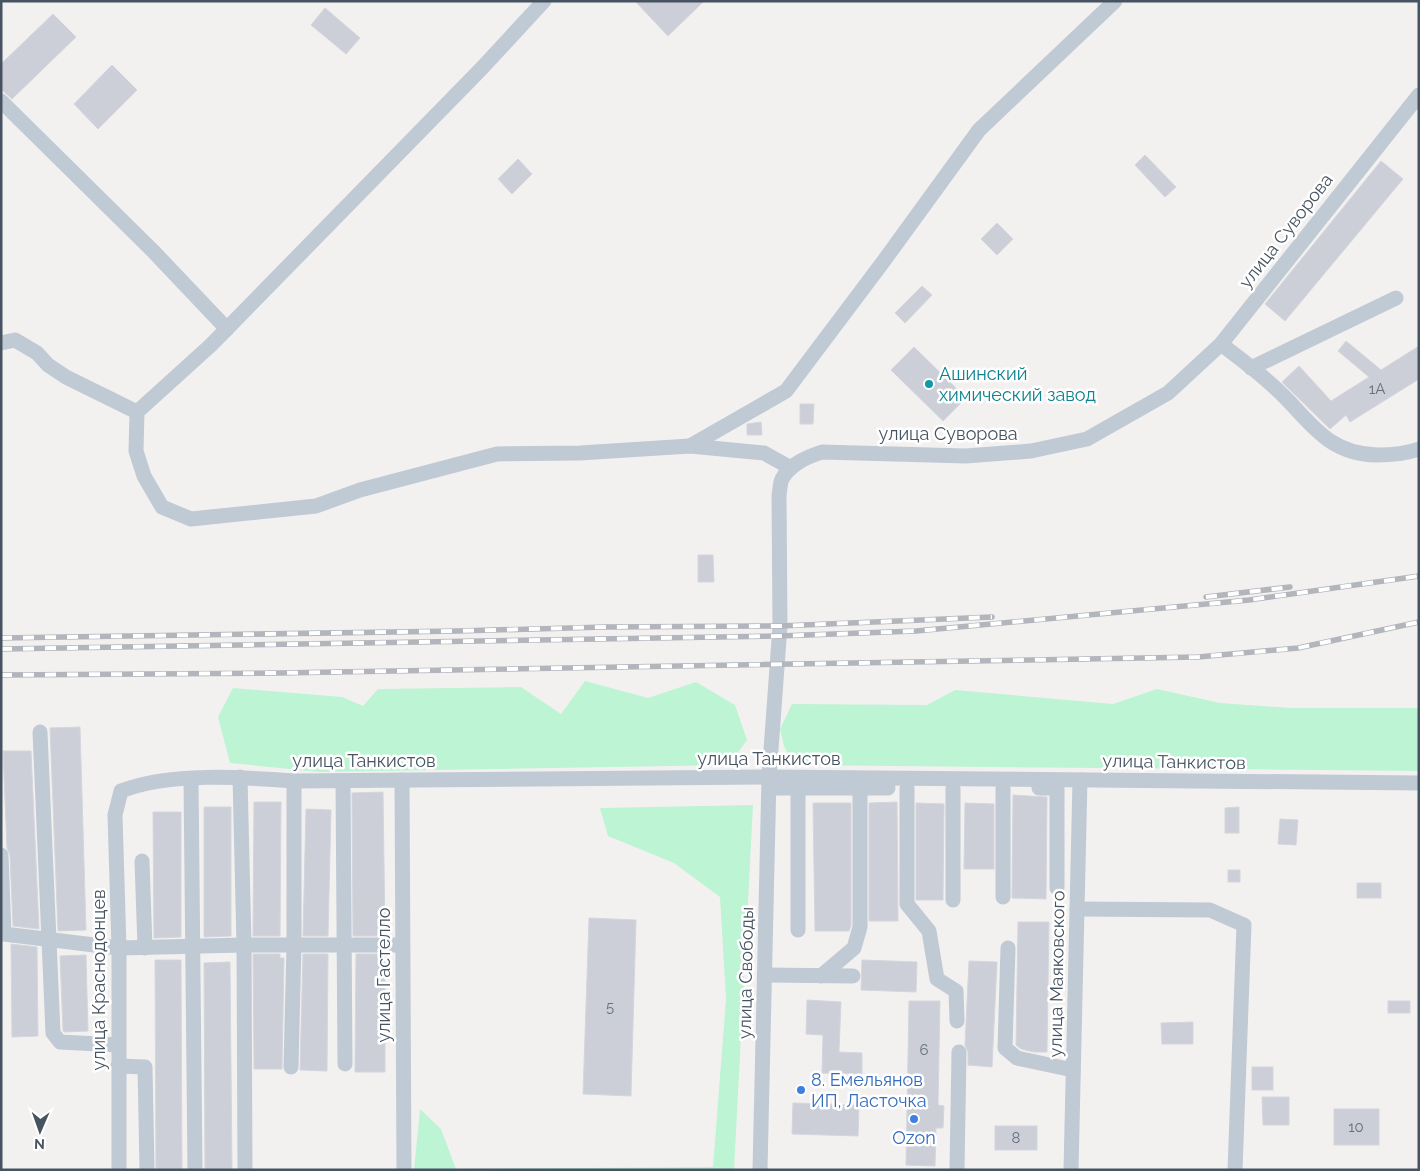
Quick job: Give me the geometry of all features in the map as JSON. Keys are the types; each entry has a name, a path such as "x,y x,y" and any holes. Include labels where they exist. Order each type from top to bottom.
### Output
{"street":[{"path":"544,1 475,75 227,329 137,412 136,451 144,476 162,506 191,518 316,506 360,490 497,454 580,453 690,446 764,453 791,468 782,480 779,495 780,626 769,783 798,788 1058,788 1057,888"},
{"path":"690,446 786,391 979,130 1115,1"},
{"name":"улица Суворова","path":"791,468 807,457 822,452 966,456 1031,452 1087,439 1168,394 1221,344 1419,95"},
{"path":"1,101 154,251 227,329"},
{"path":"1251,368 1396,298"},
{"path":"1,343 15,340 37,354 48,365 66,377 137,412"},
{"path":"1221,344 1273,385 1323,436 1343,449 1364,455 1406,453 1419,449"},
{"path":"40,732 53,1032 60,1042 118,1045"},
{"path":"240,777 244,946 244,1170"},
{"name":"улица Танкистов","path":"121,791 140,784 240,777 294,781 769,783 1080,780 1419,783"},
{"path":"191,779 195,1170"},
{"path":"343,780 345,1064"},
{"name":"улица Гастелло","path":"402,780 404,1170"},
{"name":"улица Маяковского","path":"1071,1170 1080,780"},
{"path":"291,1067 294,945 294,781"},
{"name":"улица Свободы","path":"760,1170 769,783"},
{"path":"798,788 798,930"},
{"path":"820,976 854,948 860,927 860,788"},
{"path":"907,788 907,904 929,931 938,980 956,991 957,1021"},
{"path":"953,788 953,900"},
{"path":"1003,788 1003,897"},
{"name":"улица Краснодонцев","path":"119,1170 119,948 115,815 121,791"},
{"path":"1,855 4,934 119,948 402,945"},
{"path":"142,861 144,948"},
{"path":"1077,909 1210,910 1244,925 1235,1170"},
{"path":"1008,948 1005,1048 1017,1058 1073,1070"},
{"path":"765,975 853,976"},
{"path":"957,1170 959,1052"},
{"path":"118,1066 145,1067 146,1170"}],"green space":[{"path":"585,681 648,698 696,682 735,705 747,740 729,765 320,772 230,763 218,717 233,688 342,697 363,706 378,689 521,687 561,714"},
{"path":"1157,689 1220,703 1291,708 1419,708 1419,771 793,765 784,746 780,729 792,704 927,705 955,690 1113,704"},
{"path":"753,805 734,1170 414,1170 420,1109 441,1129 456,1169 713,1167 726,999 720,897 674,863 608,836 600,808"}],"building":[{"path":"635,1 704,1 668,36"},
{"path":"325,8 360,38 346,54 311,25"},
{"path":"53,14 76,37 12,99 1,89 1,64"},
{"path":"112,65 137,90 98,129 74,104"},
{"path":"1145,155 1176,187 1165,197 1135,165"},
{"path":"518,159 532,174 512,194 498,179"},
{"path":"1381,161 1403,179 1285,321 1265,304"},
{"path":"997,223 1013,239 997,255 981,239"},
{"path":"922,286 932,295 905,323 895,313"},
{"path":"1346,341 1381,370 1419,346 1419,379 1350,422 1346,415 1330,429 1282,382 1299,366 1331,401 1369,377 1338,351"},
{"name":"Ашинский химический завод","path":"914,347 966,398 943,421 891,370"},
{"path":"800,404 814,404 813,424 800,424"},
{"path":"761,422 762,435 747,435 747,424"},
{"path":"698,555 713,555 714,582 698,582"},
{"path":"80,727 86,930 58,931 50,728"},
{"path":"3,751 31,751 39,929 13,926 10,855 7,848"},
{"path":"383,792 385,936 353,936 352,793"},
{"path":"1013,795 1047,797 1046,899 1012,898"},
{"path":"254,802 281,802 280,936 253,936"},
{"path":"897,802 898,921 869,921 869,803"},
{"path":"813,803 851,803 851,926 849,931 815,931"},
{"path":"916,803 944,804 943,900 916,900"},
{"path":"965,803 994,804 994,869 964,869"},
{"path":"204,807 231,807 231,936 204,937"},
{"path":"1239,807 1239,833 1225,833 1225,808"},
{"path":"306,809 331,810 328,936 303,936"},
{"path":"153,812 181,812 181,937 154,938"},
{"path":"1280,819 1298,820 1296,845 1278,844"},
{"path":"1228,870 1240,870 1240,882 1228,882"},
{"path":"1357,883 1381,883 1381,898 1357,898"},
{"path":"589,918 636,920 631,1096 583,1094"},
{"path":"1018,922 1049,922 1047,1052 1034,1052 1021,1049 1016,1045"},
{"path":"11,944 37,947 38,1036 12,1037"},
{"path":"253,954 280,954 280,958 284,958 282,1069 254,1069"},
{"path":"303,954 328,954 327,1071 300,1070"},
{"path":"356,954 385,954 385,1072 355,1072"},
{"path":"86,955 88,1031 64,1032 60,956"},
{"path":"155,960 181,960 182,1170 156,1170"},
{"path":"862,960 917,962 916,992 861,990"},
{"path":"969,961 997,962 992,1067 968,1065 968,1052 965,1045"},
{"path":"230,962 232,1170 205,1170 204,963"},
{"path":"807,1000 841,1002 839,1052 862,1053 862,1074 822,1073 823,1035 806,1034"},
{"path":"909,1001 940,1001 938,1105 944,1106 943,1128 936,1128 935,1166 906,1165"},
{"path":"1388,1001 1410,1001 1410,1013 1388,1013"},
{"path":"1193,1022 1193,1044 1162,1044 1161,1023"},
{"path":"1252,1067 1273,1067 1273,1090 1252,1090"},
{"path":"1262,1097 1289,1097 1289,1125 1263,1125"},
{"path":"793,1103 859,1105 858,1136 792,1134"},
{"path":"1334,1109 1379,1109 1379,1145 1334,1145"},
{"path":"995,1126 1037,1126 1037,1150 995,1150"}],"railway":[{"path":"1,649 779,636 916,631 1249,600 1419,576"},
{"path":"1206,597 1290,587"},
{"path":"1,638 605,627 780,626 992,617"},
{"path":"1,675 279,673 1198,657 1298,648 1419,622"}],"place":[{"name":"Ашинский химический завод","path":"929,384"},
{"name":"8. Емельянов ИП, Ласточка","path":"801,1090"},
{"name":"Ozon","path":"914,1119"}]}
